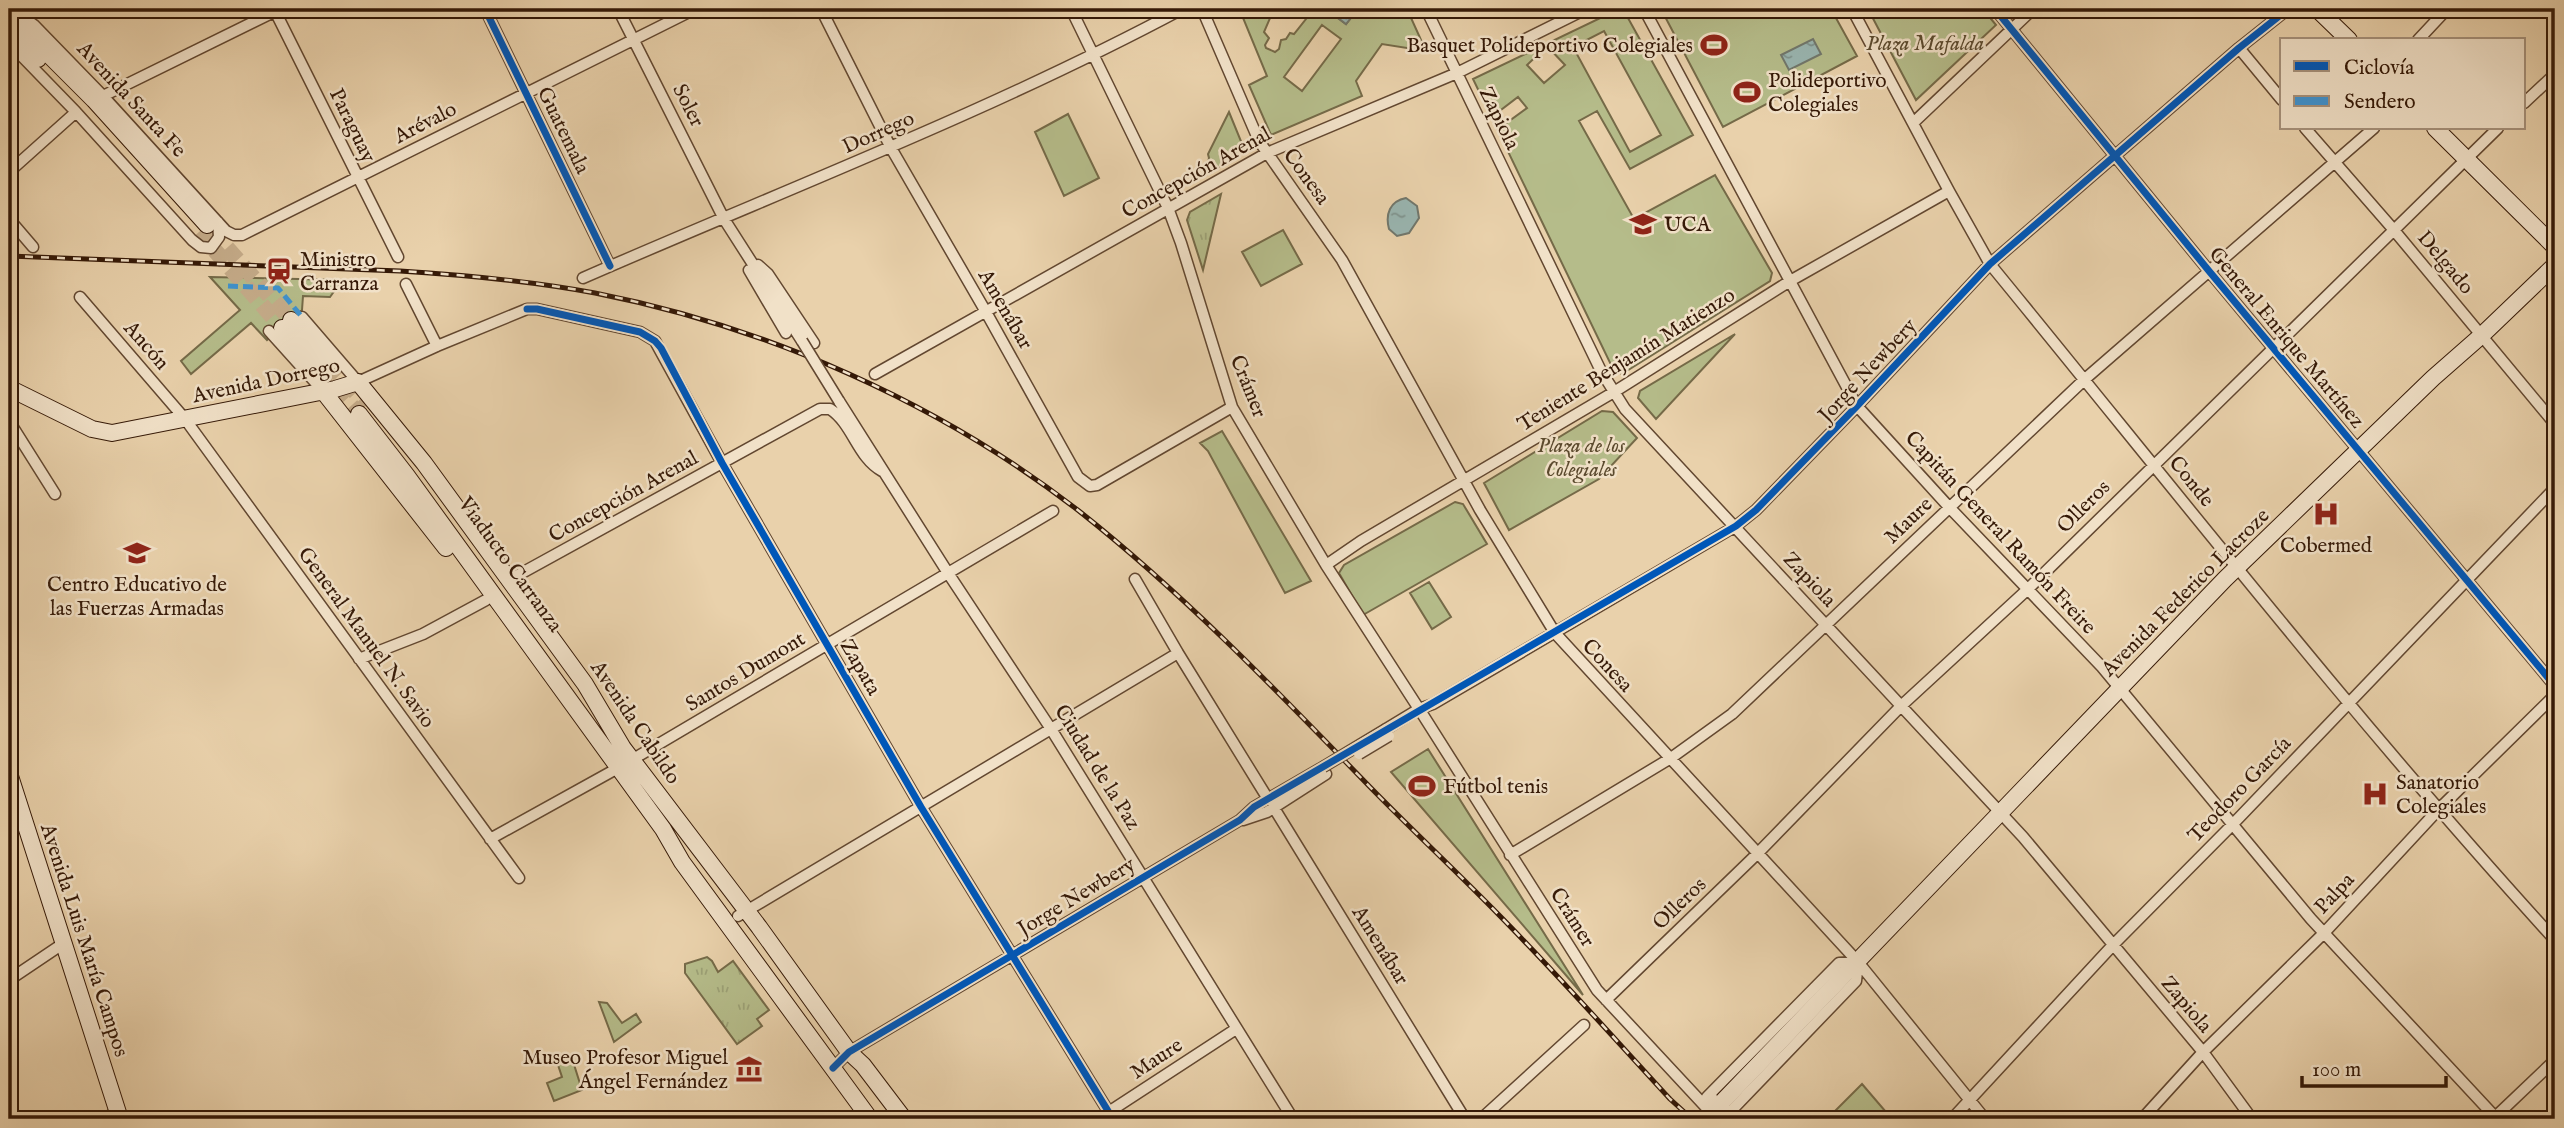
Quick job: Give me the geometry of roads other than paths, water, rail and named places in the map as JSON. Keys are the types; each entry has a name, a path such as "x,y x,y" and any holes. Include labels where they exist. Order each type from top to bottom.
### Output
{"main road":[{"path":"10,9 32,38 94,100 204,230"},
{"path":"2317,9 2346,38"},
{"path":"10,36 76,97 204,230"},
{"path":"2437,130 2555,247"},
{"name":"Avenida Federico Lacroze","path":"1717,1097 1858,962 2237,568 2432,378 2482,335 2555,265"},
{"path":"286,324 324,367"},
{"name":"Avenida Dorrego","path":"9,388 101,432 125,432 358,382"},
{"name":"Avenida Cabildo","path":"358,382 424,463 585,684 617,757 682,862 870,1119"},
{"name":"Avenida Cabildo","path":"323,391 486,600 550,687 617,757 904,1119"},
{"name":"Viaducto Carranza","path":"363,410 617,757"},
{"name":"Avenida Luis María Campos","path":"9,773 64,943 114,1116"},
{"path":"663,829 725,909 731,915 742,913"}],"street":[{"name":"Avenida Santa Fe","path":"10,9 34,26 103,96 204,230"},
{"name":"Guatemala","path":"485,9 610,267"},
{"name":"Soler","path":"618,9 724,219"},
{"name":"Arévalo","path":"204,230 242,234 695,9"},
{"name":"Amenábar","path":"821,9 891,149 1078,477 1090,486 1103,482 1232,407"},
{"name":"Crámer","path":"1071,9 1168,208 1232,407 1326,565 1597,990 1717,1119"},
{"name":"Dorrego","path":"583,278 891,149 1182,9"},
{"name":"Conesa","path":"1202,9 1259,141 1342,260 1464,482 1555,633 1858,962 1985,1119"},
{"name":"Zapiola","path":"1426,9 1597,362 1625,409 2000,812 2203,1052 2252,1119"},
{"name":"Concepción Arenal","path":"875,374 1267,153 1457,73 1586,9"},
{"name":"Capitán General Ramón Freire","path":"1644,9 1857,406 2121,688 2324,933 2495,1119"},
{"name":"Conde","path":"1852,9 1990,264 2348,704 2438,810 2555,940"},
{"name":"General Enrique Martínez","path":"1995,9 2209,271 2555,685"},
{"path":"1913,123 2033,9"},
{"name":"Jorge Newbery","path":"1325,771 1433,704 1736,526 1756,510 1857,406 1990,264 2239,48 2288,9"},
{"path":"2420,38 2447,9"},
{"path":"103,96 277,10"},
{"name":"Paraguay","path":"277,10 398,257"},
{"path":"10,36 76,112 204,230"},
{"path":"2239,48 2280,98"},
{"path":"2526,101 2555,74"},
{"path":"9,172 76,112"},
{"name":"Delgado","path":"2307,130 2555,424"},
{"name":"Maure","path":"1510,855 1671,758 1732,714 2085,379 2372,130"},
{"name":"Olleros","path":"1606,1000 1757,854 1901,706 2028,589 2496,130"},
{"name":"Teniente Benjamín Matienzo","path":"1326,565 1361,541 1614,392 1790,281 1949,191"},
{"path":"9,219 33,247"},
{"name":"Ciudad de la Paz","path":"724,219 802,341 835,405 887,474 948,573 1051,729 1293,1119"},
{"name":"Ciudad de la Paz","path":"745,254 768,274 814,343"},
{"name":"Ciudad de la Paz","path":"745,254 750,275 786,333"},
{"path":"406,284 437,345"},
{"name":"Ancón","path":"80,297 185,419"},
{"name":"Avenida Dorrego","path":"358,382 437,345 527,309"},
{"name":"Zapata","path":"527,309 640,332 655,341 722,463 921,807 1111,1116"},
{"path":"286,324 358,382"},
{"path":"286,324 323,391"},
{"name":"Concepción Arenal","path":"509,580 820,409 835,405"},
{"name":"General Manuel N. Savio","path":"185,419 519,878"},
{"path":"9,421 55,494"},
{"name":"Teodoro García","path":"1952,1119 2113,945 2233,824 2555,488"},
{"name":"Santos Dumont","path":"490,839 617,757 828,644 1053,511"},
{"name":"Amenábar","path":"1135,579 1465,1119"},
{"path":"359,659 423,634 486,600"},
{"path":"742,913 1178,653"},
{"name":"Palpa","path":"2142,1119 2203,1052 2324,933 2438,810 2555,695"},
{"path":"1271,804 1325,771"},
{"path":"1271,804 1283,792 1325,771"},
{"name":"Jorge Newbery","path":"833,1068 849,1052 1240,820 1254,807 1271,804"},
{"path":"9,979 64,943"},
{"path":"1481,1119 1584,1025"},
{"name":"Maure","path":"1098,1119 1111,1116 1236,1029"},
{"path":"2495,1119 2555,1060"},
{"name":"Avenida Federico Lacroze","path":"1699,1100 1717,1097"}],"water":[{"path":"1339,9 1358,9 1346,24 1334,15"},
{"path":"1813,39 1821,54 1789,70 1781,55"},
{"path":"1406,198 1417,206 1419,218 1409,233 1397,236 1389,229 1388,213 1396,202"}],"tunnel":[{"path":"211,230 291,320"},
{"path":"199,232 282,328"},
{"path":"329,363 367,405"},
{"path":"319,370 359,414"}],"railway":[{"path":"9,256 400,271 498,279 571,289 660,308 724,326 788,348 850,374 910,404 969,436 1079,511 1193,609 1498,914 1670,1099 1692,1119"}],"place":[{"name":"Basquet Polideportivo Colegiales","path":"1714,45"},
{"name":"Polideportivo Colegiales","path":"1747,92"},
{"name":"UCA","path":"1643,224"},
{"name":"Ministro Carranza","path":"279,271"},
{"name":"Cobermed","path":"2326,514"},
{"name":"Centro Educativo de las Fuerzas Armadas","path":"137,553"},
{"name":"Fútbol tenis","path":"1422,786"},
{"name":"Sanatorio Colegiales","path":"2375,794"},
{"name":"Museo Profesor Miguel Ángel Fernández","path":"749,1069"}],"park label":[{"name":"Plaza Mafalda","path":"1925,43"},
{"name":"Plaza de los Colegiales","path":"1581,457"}]}
